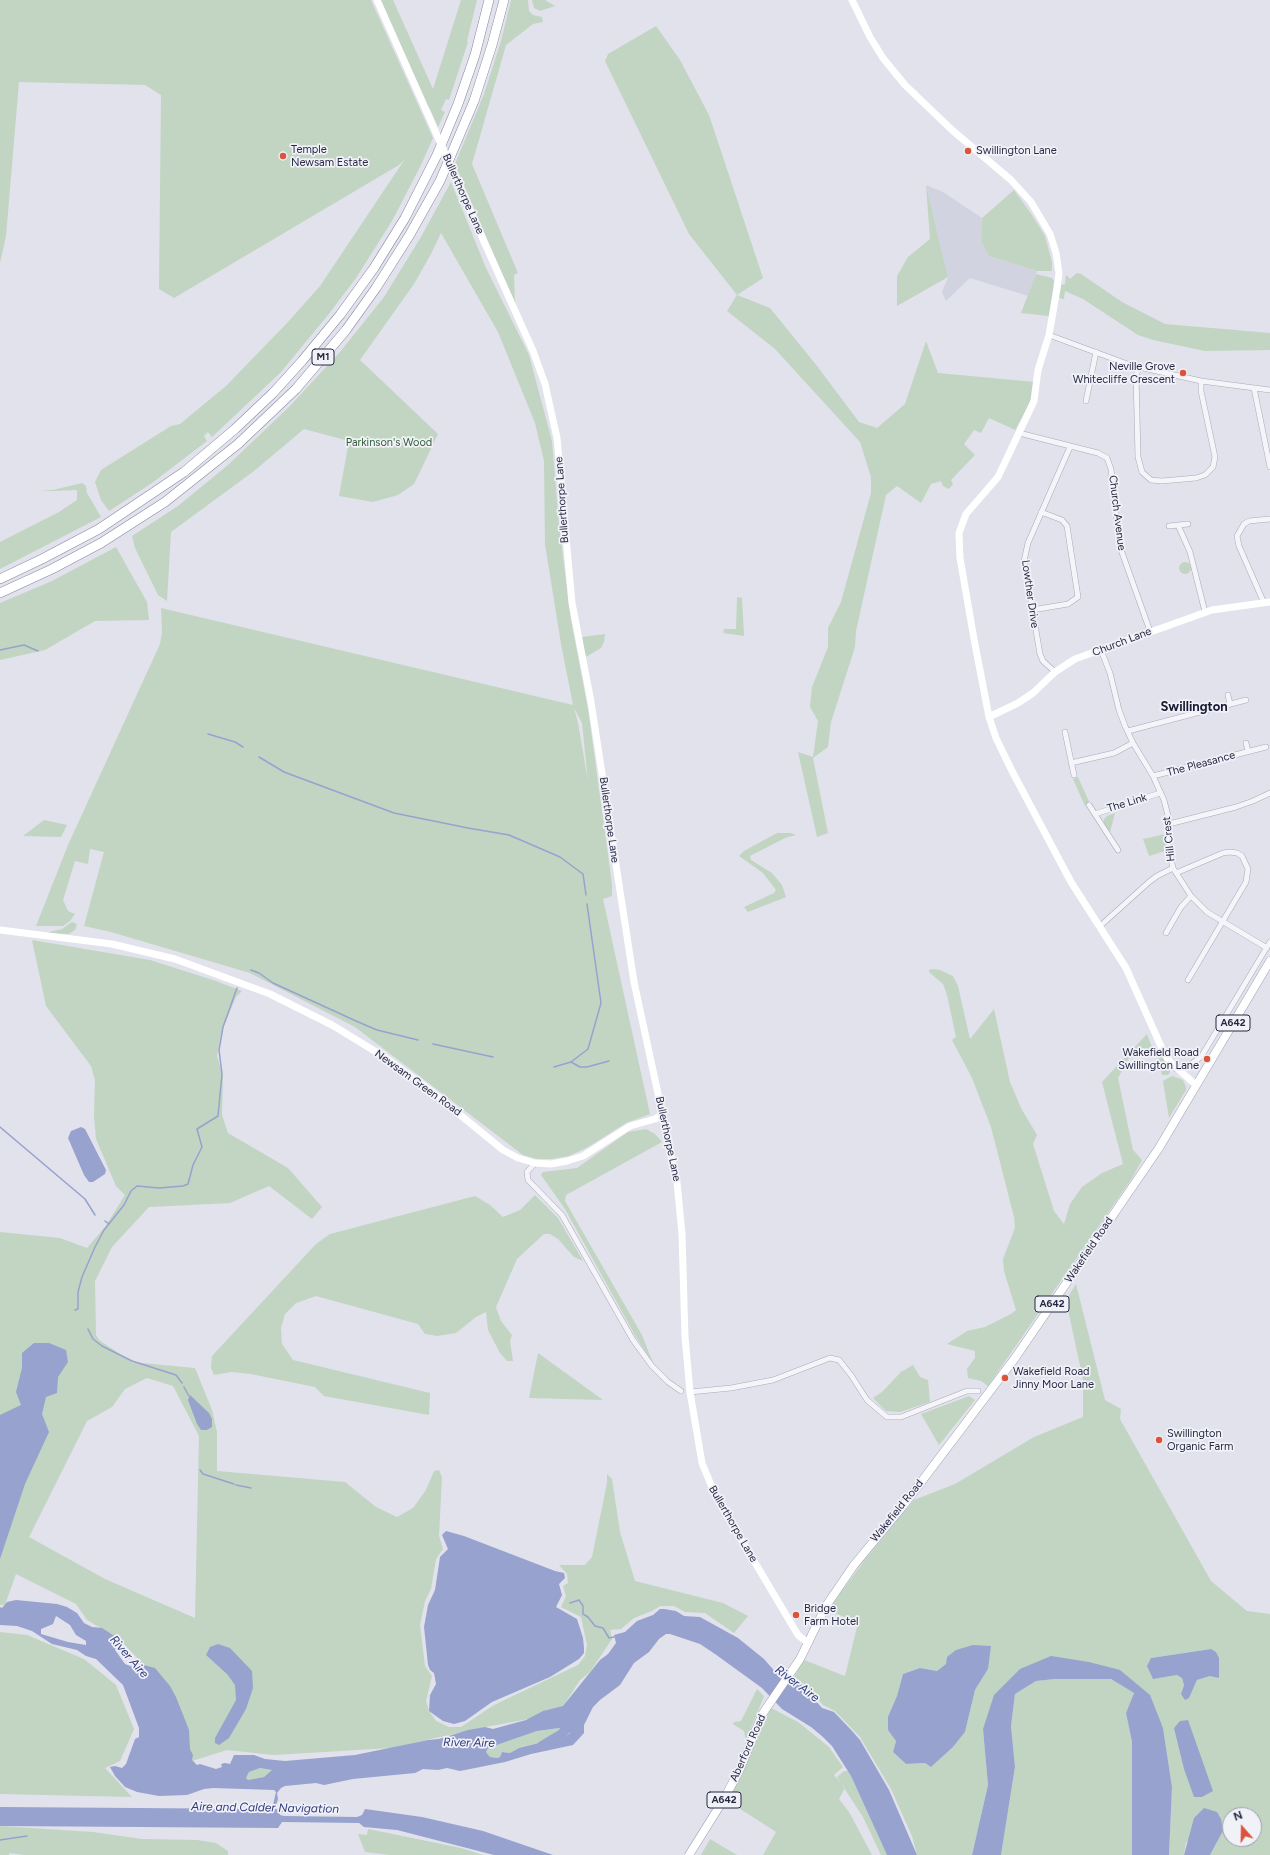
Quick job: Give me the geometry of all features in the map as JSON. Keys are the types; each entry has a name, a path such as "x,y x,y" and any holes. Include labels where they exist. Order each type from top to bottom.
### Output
{"highway":[{"name":"M1","path":"0,578 42,559 99,529 184,472 235,429 273,393 302,361 340,315 374,268 404,218 437,155 458,104 474,55 489,0"},
{"name":"M1","path":"0,593 52,569 101,543 166,502 238,444 296,390 346,330 376,288 409,236 440,181 474,101 492,45 504,0"}],"main road":[{"name":"Wakefield Road","path":"808,1643 826,1606 854,1564 903,1506 1015,1358 1159,1148 1270,962"},
{"name":"Aberford Road","path":"689,1855 724,1799 739,1771 763,1713 789,1677 808,1643"}],"street":[{"name":"Bullerthorpe Lane","path":"377,0 533,351 545,384 553,417 560,464 572,603 591,702 634,982 677,1182 680,1208 685,1337 690,1392 702,1463 714,1492 798,1635 808,1643"},
{"path":"852,0 870,37 883,58 905,85 952,130 1011,180 1031,202 1042,218 1050,234 1056,253 1058,272 1057,289 1049,335 1040,361 1034,401 998,477 966,514 959,533 960,558 989,717 996,738 1071,882 1126,968 1164,1053 1176,1069 1196,1085"},
{"path":"1049,335 1139,368 1201,381 1270,390"},
{"path":"1086,401 1096,352"},
{"path":"1139,368 1136,375 1138,457 1142,472 1151,480 1162,481 1196,478 1205,475 1213,467 1215,456 1201,391 1201,381"},
{"path":"1254,388 1270,467"},
{"name":"Church Avenue","path":"1019,434 1098,453 1107,458 1110,463 1120,547 1150,631"},
{"name":"Lowther Drive","path":"1055,672 1044,661 1040,654 1024,555 1041,512 1070,447"},
{"path":"1032,610 1068,604 1078,597 1067,526 1062,520 1041,512"},
{"path":"1267,602 1239,546 1237,536 1244,524 1249,521 1270,518"},
{"path":"1169,526 1188,524"},
{"path":"1178,525 1190,552 1205,612"},
{"name":"Church Lane","path":"989,717 1033,693 1055,672 1076,659 1205,612 1221,608 1267,602"},
{"name":"Hill Crest","path":"1101,650 1110,673 1122,718 1132,743 1153,776 1166,808 1169,824 1169,850 1174,871 1191,896 1207,912 1267,948"},
{"path":"1228,695 1230,704"},
{"path":"1128,731 1246,700"},
{"path":"1065,732 1074,775"},
{"path":"1072,763 1114,753 1132,743"},
{"name":"The Pleasance","path":"1246,743 1248,751"},
{"name":"The Pleasance","path":"1153,776 1266,747"},
{"name":"The Link","path":"1095,814 1160,793"},
{"path":"1169,824 1236,807 1270,793"},
{"name":"The Link","path":"1089,805 1118,850"},
{"path":"1100,927 1157,876 1223,853 1237,853 1242,856 1248,869 1246,882 1188,980"},
{"path":"1166,933 1181,906 1191,896"},
{"name":"Newsam Green Road","path":"0,930 26,932 112,944 175,959 244,983 270,994 332,1025 386,1058 436,1095 503,1150 518,1158 535,1163 551,1164 583,1156 630,1126 655,1119 663,1114"},
{"path":"1176,1069 1190,1064 1201,1057 1270,942"},
{"path":"535,1163 527,1172 528,1180 562,1215 633,1340 652,1366 668,1382 681,1392"},
{"path":"690,1392 731,1388 773,1380 811,1364 830,1358 839,1360 851,1375 867,1400 887,1417 901,1416 967,1391 978,1391"}],"shaded area":[{"path":"926,185 943,192 982,218 981,241 989,256 1037,271 1028,296 970,278 946,301 942,292 948,277"}],"green space":[{"name":"Temple Newsam Estate","path":"0,0 371,0 433,138 392,221 356,278 281,372 212,437 208,432 204,436 207,441 152,483 109,511 101,500 95,482 101,470 171,426 180,424 226,386 288,322 320,286 405,159 399,165 174,298 159,289 161,95 145,85 19,82 6,236 0,263"},
{"path":"381,0 393,0 433,89 461,0 477,0 468,42 449,100 446,99 441,110 445,112 438,127 430,109 428,109"},
{"path":"511,0 528,0 529,11 533,15 542,17 543,22 533,24 506,45 472,164 518,273 514,275 515,304 455,164 484,94 501,41"},
{"path":"532,0 545,0 555,6 540,11 534,8"},
{"path":"656,26 680,60 709,115 763,278 737,295 689,234 605,61 608,54"},
{"name":"Parkinson's Wood","path":"451,182 486,268 529,355 552,441 559,525 571,620 588,709 612,884 612,896 603,899 650,1114 626,1123 588,1147 569,1156 552,1159 537,1159 523,1155 355,1027 250,973 111,932 84,926 104,852 90,849 88,864 75,861 63,900 68,911 75,914 70,921 63,926 36,926 68,845 160,644 162,632 161,608 573,705 561,644 545,544 544,461 535,423 498,332 441,233 414,284 360,360 438,434 414,484 398,495 373,502 339,496 349,441 304,429 254,471 171,532 167,601 158,595 135,548 132,536 178,506 228,465 288,408 340,352 384,297 421,237","holes":["574,708 582,723 588,781"]},
{"path":"926,185 948,277 897,306 897,276 908,257 930,239"},
{"path":"1014,190 1045,236 1052,262 1052,271 1037,271 989,256 981,241 982,218"},
{"path":"1077,273 1081,274 1122,302 1165,324 1270,333 1270,350 1205,351 1153,340 1138,335 1083,299 1065,291 1064,299 1060,298 1058,295 1059,288 1061,285 1065,284 1066,275 1070,279"},
{"path":"1036,274 1052,278 1054,281 1049,316 1021,313"},
{"path":"737,295 770,308 817,366 859,422 877,428 905,404 926,341 938,373 1035,382 1030,403 1015,430 989,418 981,433 974,430 964,444 975,455 951,480 953,484 949,489 943,486 941,481 931,484 921,503 897,486 886,495 856,631 855,647 831,722 828,747 813,758 828,833 817,837 798,752 813,757 818,721 810,707 812,687 828,647 828,628 841,602 871,493 871,477 860,442 775,349 727,311"},
{"path":"82,483 86,486 87,493 101,517 0,569 0,542 59,512 77,500 77,490 52,491 40,490 53,490"},
{"path":"116,547 147,602 149,620 95,621 45,650 0,660 0,603 52,581"},
{"path":"1185,562 1189,564 1191,568 1189,572 1185,574 1181,572 1179,568 1181,564"},
{"path":"737,597 742,598 744,636 723,633 724,629 736,629"},
{"path":"605,634 604,642 601,648 584,658 582,637"},
{"path":"1078,777 1090,804 1085,806 1073,779"},
{"path":"1115,813 1110,832 1104,823 1104,819"},
{"path":"44,820 67,825 61,837 23,836"},
{"path":"777,833 791,833 796,835 785,838 750,856 751,860 772,873 782,885 786,897 748,912 744,907 774,893 776,890 763,873 739,856 744,851"},
{"path":"1166,834 1165,851 1149,856 1143,839"},
{"path":"72,922 77,924 75,930 69,934 46,933 62,929"},
{"path":"32,940 150,960 242,991 236,997 221,1033 217,1056 223,1076 222,1115 228,1133 288,1168 322,1207 312,1219 269,1186 230,1203 149,1207 112,1247 95,1281 96,1335 99,1340 132,1362 195,1368 212,1410 217,1432 217,1471 345,1482 376,1507 397,1517 413,1508 426,1490 434,1471 439,1470 442,1477 439,1536 443,1549 436,1559 431,1589 425,1601 420,1625 425,1666 432,1676 426,1701 429,1711 436,1721 449,1727 461,1727 494,1705 578,1665 585,1656 587,1645 581,1617 561,1607 566,1596 563,1586 568,1583 567,1574 559,1565 585,1565 592,1557 607,1483 607,1474 612,1479 620,1532 635,1581 723,1603 748,1616 734,1633 705,1613 685,1612 674,1606 660,1606 634,1618 621,1629 610,1630 612,1639 590,1672 580,1680 564,1705 545,1716 480,1728 391,1748 273,1755 227,1750 189,1762 162,1688 144,1665 118,1638 87,1620 76,1604 16,1574 5,1605 0,1605 0,1232 60,1238 87,1248 105,1227 125,1195 116,1186 96,1139 94,1116 95,1080 91,1066 46,1006","holes":["147,1378 173,1386 199,1436 195,1618 105,1579 29,1537 87,1421 112,1407 125,1389"]},
{"path":"929,970 940,970 953,976 958,986 970,1039 994,1009 1010,1082 1021,1108 1037,1135 1033,1144 1054,1211 1064,1224 1070,1204 1082,1187 1102,1173 1123,1164 1102,1082 1147,1034 1153,1050 1130,1056 1118,1078 1133,1150 1142,1160 1132,1178 988,1386 981,1381 968,1378 967,1369 975,1358 975,1351 947,1344 967,1331 985,1327 1016,1310 1004,1271 1003,1259 1015,1228 1014,1217 991,1127 972,1078 952,1040 956,1037 947,995 943,984 929,972"},
{"path":"1159,1054 1170,1068 1168,1075 1162,1075 1158,1056"},
{"path":"1172,1076 1183,1080 1186,1090 1169,1118 1163,1081"},
{"path":"646,1129 655,1134 662,1142 566,1195 565,1201 642,1335 653,1363 636,1337 565,1209 541,1175 543,1172 577,1168 628,1132"},
{"path":"535,1195 558,1218 583,1261 574,1257 558,1239 550,1234 544,1234 517,1259 496,1307 501,1321 512,1335 510,1341 513,1361 507,1361 500,1353 488,1330 486,1312 476,1317 456,1333 437,1336 425,1334 418,1324 316,1296 296,1303 285,1314 281,1328 282,1344 293,1360 430,1393 429,1415 324,1396 315,1387 251,1374 231,1372 214,1375 211,1368 212,1356 316,1244 330,1234 475,1196 490,1205 503,1217 520,1210"},
{"path":"1076,1284 1105,1400 1121,1409 1120,1419 1211,1581 1247,1611 1270,1614 1270,1855 1210,1855 1222,1833 1222,1847 1262,1847 1262,1807 1222,1807 1222,1831 1186,1842 1184,1855 1169,1855 1172,1787 1163,1728 1120,1670 1020,1669 983,1729 988,1785 972,1855 917,1855 912,1836 891,1789 860,1737 835,1711 823,1705 803,1683 792,1680 804,1660 845,1676 858,1623 828,1610 864,1561 914,1500 955,1484 1034,1437 1083,1417 1083,1380 1066,1300","holes":["1211,1649 1210,1676 1197,1680 1189,1698 1181,1694 1184,1685 1182,1678 1177,1675 1158,1678 1151,1658","946,1664 988,1669 975,1690 965,1732 953,1747 931,1767 925,1763 906,1764 893,1752 896,1741 897,1696 903,1674 920,1668 937,1671"]},
{"path":"538,1353 603,1400 529,1398"},
{"path":"913,1365 920,1377 928,1380 930,1402 900,1412 886,1411 873,1398 882,1392 901,1372"},
{"path":"969,1396 975,1400 939,1445 921,1414"},
{"path":"0,1632 27,1635 84,1659 116,1685 134,1729 120,1761 105,1768 132,1797 0,1794"},
{"path":"1055,1679 1111,1679 1134,1693 1126,1713 1132,1742 1132,1855 1001,1855 1015,1767 1011,1726 1015,1694 1036,1681"},
{"path":"757,1689 764,1696 746,1741 744,1731 733,1724 734,1722 741,1721"},
{"path":"771,1708 798,1722 829,1747 843,1767 834,1775 845,1788 839,1799 849,1812 872,1855 763,1855 776,1832 728,1801"},
{"path":"567,1727 570,1728 570,1733 562,1740 549,1739 547,1741 519,1748 510,1753 502,1752 500,1757 497,1758 490,1757 486,1752 488,1748 537,1731"},
{"path":"260,1768 273,1770 264,1777 248,1780 246,1778 249,1772"},
{"path":"844,1771 848,1771 851,1776 887,1855 881,1855 863,1817 837,1777"},
{"path":"0,1826 93,1832 142,1839 197,1840 216,1843 228,1851 228,1855 24,1855 10,1853 9,1855 0,1855"},
{"path":"368,1829 461,1848 483,1855 390,1855 365,1852 358,1834 367,1835"},
{"path":"710,1839 737,1855 701,1855"}],"water":[{"path":"81,1127 85,1129 106,1170 105,1174 93,1182 89,1182 84,1175 68,1138 71,1131"},
{"path":"34,1343 49,1343 66,1350 68,1362 58,1377 57,1393 46,1397 42,1414 49,1432 25,1484 0,1559 0,1415 21,1405 16,1392 22,1368 22,1353"},
{"path":"190,1395 209,1413 212,1419 212,1427 207,1430 201,1430 197,1424 188,1400"},
{"path":"446,1531 464,1536 555,1571 564,1573 565,1578 559,1584 562,1595 556,1607 577,1619 583,1638 584,1648 584,1653 579,1659 550,1677 492,1702 465,1721 454,1724 443,1721 429,1711 430,1695 436,1684 434,1673 430,1670 428,1665 424,1627 428,1605 435,1590 440,1557 448,1549 442,1535"},
{"path":"16,1600 57,1604 67,1607 77,1613 84,1623 92,1627 102,1628 124,1642 117,1644 115,1650 125,1664 133,1667 140,1664 155,1668 170,1686 189,1730 190,1749 193,1755 192,1760 197,1765 200,1764 216,1769 222,1767 221,1764 230,1764 234,1755 254,1755 265,1759 285,1761 355,1755 439,1739 468,1730 485,1727 493,1729 526,1720 543,1711 563,1706 600,1660 608,1654 616,1643 614,1635 625,1632 637,1621 653,1615 660,1609 676,1611 684,1616 700,1617 738,1638 764,1659 778,1675 802,1685 822,1708 834,1712 853,1732 860,1740 889,1790 917,1855 887,1855 851,1776 832,1746 823,1737 811,1727 782,1709 762,1688 715,1654 700,1644 670,1634 666,1634 659,1639 649,1652 634,1663 620,1685 593,1707 584,1725 584,1733 573,1745 531,1754 505,1762 460,1771 447,1768 438,1770 423,1769 415,1773 353,1779 324,1785 316,1783 285,1786 277,1793 278,1799 275,1809 286,1811 279,1812 280,1815 284,1816 357,1817 362,1815 365,1809 422,1817 483,1831 553,1855 494,1855 397,1830 364,1827 359,1823 282,1822 278,1828 0,1826 0,1807 272,1809 276,1792 274,1790 213,1788 204,1789 187,1795 159,1796 137,1792 125,1787 115,1776 110,1767 115,1766 122,1768 126,1764 135,1739 139,1737 139,1728 123,1685 96,1659 86,1656 77,1650 52,1644 32,1631 17,1626 0,1625 0,1607 2,1608 7,1602","holes":["56,1616 70,1625 76,1635 86,1641 86,1645 68,1642 41,1634 41,1629 53,1624","567,1727 570,1728 570,1733 562,1740 550,1739 519,1748 510,1753 502,1752 500,1757 497,1758 490,1757 486,1752 488,1748 537,1731","260,1768 272,1770 264,1777 248,1780 246,1778 249,1772"]},
{"path":"218,1644 230,1648 252,1671 253,1688 246,1709 229,1738 219,1745 215,1743 215,1738 236,1700 235,1685 227,1674 206,1655 210,1647"},
{"path":"973,1645 991,1646 988,1669 975,1690 965,1732 953,1747 931,1767 925,1763 906,1764 893,1752 896,1741 888,1730 888,1717 897,1696 903,1674 920,1668 937,1671 946,1664 947,1657 956,1650"},
{"path":"1211,1649 1216,1652 1219,1658 1219,1678 1210,1676 1197,1680 1189,1698 1185,1700 1181,1694 1184,1685 1182,1678 1177,1675 1153,1679 1147,1666 1151,1658"},
{"path":"1051,1656 1089,1662 1120,1670 1150,1695 1163,1728 1172,1787 1169,1855 1132,1855 1132,1742 1126,1713 1134,1693 1111,1679 1055,1679 1036,1681 1015,1694 1011,1726 1015,1767 1001,1855 972,1855 988,1785 983,1729 994,1695 1020,1669"},
{"path":"1188,1720 1213,1791 1202,1797 1194,1797 1184,1769 1174,1728 1180,1721"},
{"path":"1204,1808 1217,1812 1221,1819 1222,1833 1210,1855 1184,1855 1194,1818"}],"waterway":[{"path":"0,650 24,645 38,651"},
{"path":"208,734 235,742 243,747"},
{"path":"259,757 284,772 394,813 509,835 560,857 583,874 586,895"},
{"path":"554,1067 571,1062 588,1049 601,1003 587,904"},
{"path":"251,970 259,973 273,983 377,1030 418,1040"},
{"path":"75,1310 78,1309 78,1292 82,1277 95,1247 104,1230 124,1205 131,1191 137,1186 159,1188 183,1186 188,1184 193,1165 202,1147 197,1129 218,1116 222,1074 219,1050 223,1027 237,988"},
{"path":"433,1044 493,1057"},
{"path":"571,1062 580,1067 587,1067 609,1061"},
{"path":"0,1127 85,1199 95,1215"},
{"path":"105,1221 109,1224"},
{"path":"88,1329 93,1339 102,1346 132,1361 176,1375 182,1383"},
{"path":"184,1387 189,1396"},
{"path":"200,1470 203,1474 234,1484"},
{"path":"236,1485 251,1488"},
{"path":"570,1603 579,1600 583,1606 583,1614 588,1617 595,1626 603,1628 609,1638 614,1637"},
{"name":"River Aire","path":"542,1746 562,1734 575,1717"},
{"path":"0,1840 27,1836"}],"place":[{"name":"Swillington Lane","path":"968,151"},
{"name":"Temple Newsam Estate","path":"283,156"},
{"name":"Neville Grove Whitecliffe Crescent","path":"1183,373"},
{"name":"Wakefield Road Swillington Lane","path":"1207,1059"},
{"name":"Wakefield Road Jinny Moor Lane","path":"1005,1378"},
{"name":"Swillington Organic Farm","path":"1159,1440"},
{"name":"Bridge Farm Hotel","path":"796,1615"}],"district":[{"name":"Swillington","path":"1194,707"}],"water label":[{"name":"Aire and Calder Navigation","path":"265,1808"}]}
